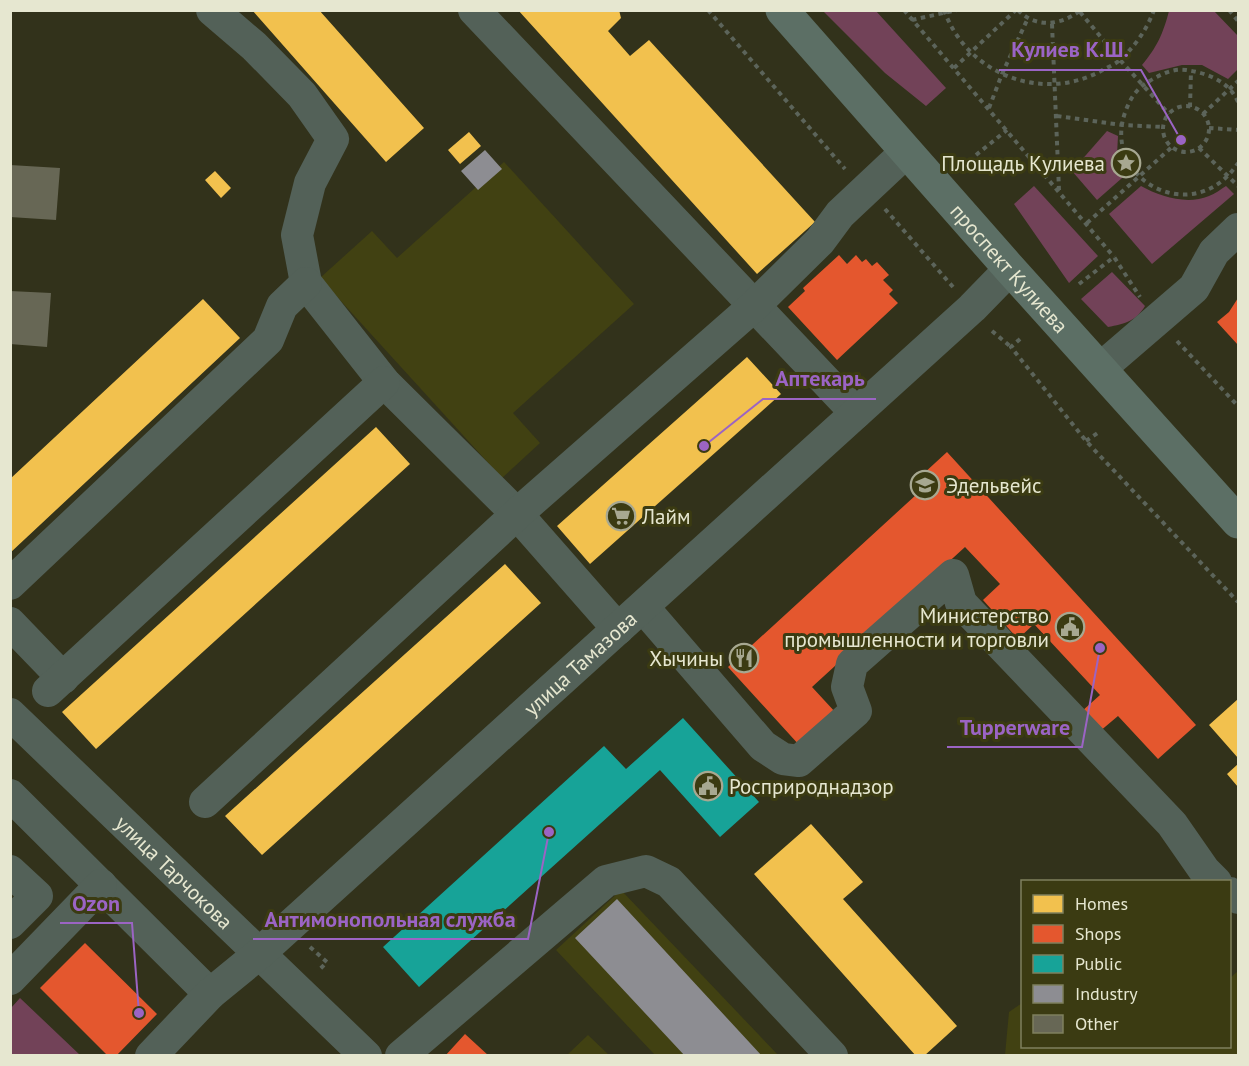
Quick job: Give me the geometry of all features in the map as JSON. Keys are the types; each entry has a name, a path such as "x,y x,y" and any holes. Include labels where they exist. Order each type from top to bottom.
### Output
{"main road":[{"name":"проспект Кулиева","path":"782,10 1010,269 1239,522"}],"street":[{"path":"212,10 254,46 303,95 333,139 310,183 297,235 306,284 384,382 517,514 618,629"},
{"path":"474,10 856,413"},
{"path":"205,802 517,514 754,306 820,240 840,214 906,152"},
{"path":"1101,368 1194,288 1214,252 1239,229"},
{"name":"улица Тамазова","path":"151,1056 210,994 260,953 643,607 972,308 1010,269"},
{"path":"10,584 268,340 282,306 306,284"},
{"path":"10,622 56,684 384,382"},
{"path":"643,607 763,746 783,759 799,761 856,711 847,687 852,664 953,575 961,603 1172,824 1204,870 1214,880"},
{"name":"улица Тарчокова","path":"10,714 366,1056"},
{"path":"10,795 210,994"},
{"path":"10,871 37,896 10,923"},
{"path":"401,1056 606,881 646,871 669,882 832,1056"},
{"path":"10,979 101,885"}],"path":[{"path":"708,10 850,174"},
{"path":"904,10 1087,223 1114,257 1145,306"},
{"path":"912,20 957,10"},
{"path":"954,68 1017,10 1036,22 1052,24 1067,20 1080,11 1169,114"},
{"path":"944,12 951,28 975,58 1009,78 1047,85 1086,79 1120,60 1146,31 1154,10"},
{"path":"1230,10 1239,21"},
{"path":"988,108 1028,18"},
{"path":"1052,24 1059,191"},
{"path":"1239,102 1222,82 1203,72 1182,69 1161,74 1142,85 1130,100 1122,125 1121,140 1127,159 1138,176 1154,188 1173,194 1194,195 1213,189 1229,176 1239,163"},
{"path":"1190,107 1191,71"},
{"path":"1203,114 1239,81"},
{"path":"1182,107 1190,107 1203,114 1209,128 1205,142 1199,148 1186,152 1172,147 1164,135 1163,127 1169,114 1182,107"},
{"path":"1057,116 1122,125 1163,127"},
{"path":"1209,128 1239,130"},
{"path":"976,155 1007,130"},
{"path":"1087,223 1172,147"},
{"path":"1199,148 1239,186"},
{"path":"880,203 956,289"},
{"path":"1079,284 1114,257"},
{"path":"992,331 1011,347 1086,441 1239,602"},
{"path":"1174,338 1239,406"},
{"path":"1011,347 1020,339"},
{"path":"1086,441 1099,432"},
{"path":"303,940 327,962 314,975"}],"shaded area":[{"path":"823,11 876,11 946,88 926,106 885,73"},
{"path":"1169,11 1214,11 1238,36 1238,69 1228,79 1202,65 1182,65 1149,73 1142,65 1159,40"},
{"path":"1107,131 1118,136 1117,155 1130,171 1097,200 1072,171"},
{"path":"504,162 634,304 513,413 540,443 502,478 320,278 372,231 397,258"},
{"path":"1034,186 1098,256 1069,283 1014,204"},
{"path":"1141,186 1183,200 1201,199 1226,186 1234,194 1152,264 1109,214"},
{"path":"1112,272 1145,306 1130,321 1108,327 1081,299"},
{"path":"621,890 778,1055 655,1055 556,950"},
{"path":"1238,971 1238,1055 1005,1055 1009,1012 1021,1004 1021,1048 1231,1048 1231,977"},
{"path":"20,998 80,1055 11,1055 11,1008"},
{"path":"588,1035 609,1055 567,1055"}],"building: Homes":[{"path":"252,10 319,10 424,128 386,162"},
{"path":"518,10 619,10 621,18 608,31 630,56 649,40 815,222 757,274"},
{"path":"469,132 481,146 460,164 448,150"},
{"path":"215,171 231,188 221,198 205,180"},
{"path":"203,299 240,338 10,553 10,479"},
{"path":"747,357 781,394 590,564 557,526"},
{"path":"376,427 410,464 96,749 62,712"},
{"path":"505,564 541,603 262,855 225,816"},
{"path":"1238,699 1238,758 1209,725"},
{"path":"1238,764 1238,787 1227,774"},
{"path":"811,824 863,882 843,899 957,1026 924,1056 916,1056 754,874"}],"building: Shops":[{"path":"839,255 847,264 856,255 862,262 866,259 872,266 877,262 889,275 883,280 893,290 889,294 898,303 837,360 788,307 805,291 803,288"},
{"path":"1238,298 1238,345 1217,322 1229,312"},
{"path":"947,452 1196,725 1158,759 1118,716 1099,732 1081,712 1100,695 1034,624 1018,639 983,600 1000,584 965,547 812,687 836,713 800,746 728,667 917,494 910,486"},
{"path":"85,943 157,1014 116,1056 108,1056 40,988"},
{"path":"465,1034 489,1056 445,1056"}],"building: Public":[{"path":"683,718 759,802 720,837 660,770 419,987 383,947 604,746 626,769"}],"building: Industry":[{"path":"485,150 502,169 478,190 461,171"},
{"path":"617,899 762,1056 685,1056 575,938"}],"building: Other":[{"path":"10,165 60,168 56,220 10,217"},
{"path":"10,291 51,293 47,347 10,344"}],"place":[{"name":"Кулиев К.Ш.","path":"1181,140"},
{"name":"Площадь Кулиева","path":"1126,163"},
{"name":"Аптекарь","path":"704,446"},
{"name":"Эдельвейс","path":"925,485"},
{"name":"Лайм","path":"621,516"},
{"name":"Министерство промышленности и торговли","path":"1070,627"},
{"name":"Tupperware","path":"1100,648"},
{"name":"Хычины","path":"744,658"},
{"name":"Росприроднадзор","path":"708,786"},
{"name":"Антимонопольная служба","path":"549,832"},
{"name":"Ozon","path":"139,1013"}]}
